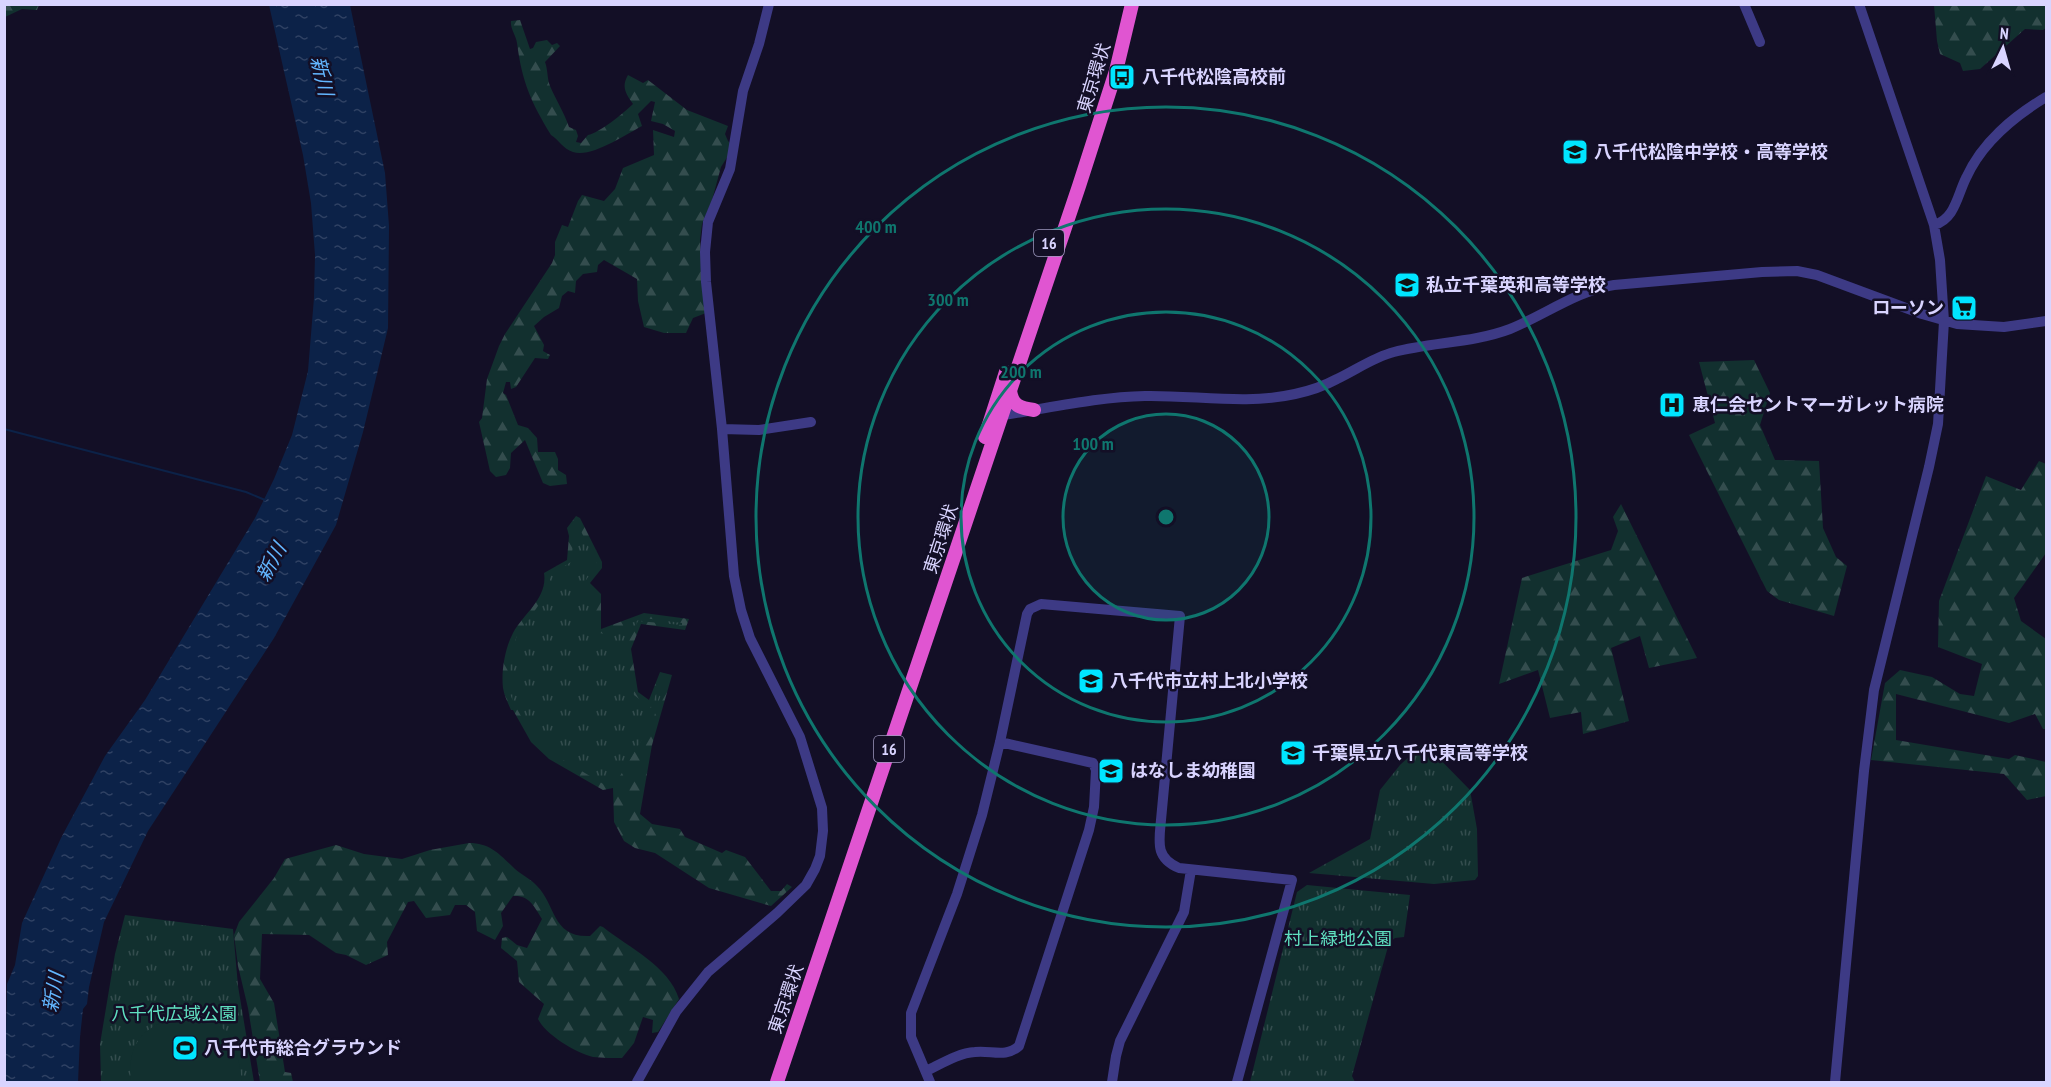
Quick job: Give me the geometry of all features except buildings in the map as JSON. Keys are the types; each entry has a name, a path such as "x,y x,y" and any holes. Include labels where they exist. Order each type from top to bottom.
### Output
{"highway":[{"name":"東京環状","path":"777,1083 996,416 1112,51 1122,4"},
{"name":"東京環状","path":"768,1083 996,416 1010,390 1116,71 1132,4"},
{"path":"1010,390 1011,399 1018,407 1034,410"}],"street":[{"path":"637,1083 684,1000 708,972 806,885 816,869 820,856 823,831 822,808 800,737 750,638 734,576 722,429 706,282 706,231 716,200 730,169 742,91 759,44 769,4"},
{"path":"1744,4 1760,42"},
{"path":"1835,1083 1864,771 1874,690 1933,447 1940,402 1944,321 1940,260 1934,225 1859,4"},
{"path":"1934,225 1945,221 1951,215 1967,175 1992,138 2017,116 2046,97"},
{"path":"996,416 1121,397 1252,399 1294,394 1337,380 1377,358 1394,352 1503,331 1527,322 1596,288 1614,285 1771,271 1797,271 1817,275 1957,324 2004,327 2046,321"},
{"path":"722,429 759,430 811,422"},
{"path":"930,1083 911,1037 911,1013 957,894 982,815 1027,615 1035,605 1041,604 1180,616 1159,844 1161,854 1171,865 1191,870 1292,880 1237,1083"},
{"path":"926,1071 966,1053 1005,1054 1019,1046 1092,818 1096,770 1093,763 1000,742"},
{"path":"1112,1083 1120,1041 1184,912 1191,870"}],"green space":[{"path":"5,4 39,5 37,10 22,9 5,17"},
{"path":"1934,5 2046,5 2046,28 2043,30 2025,29 1980,69 1963,71 1960,63 1940,54"},
{"path":"520,20 530,49 536,42 547,40 552,45 557,43 560,46 545,62 552,91 569,127 576,130 578,136 576,142 581,143 588,135 605,127 633,104 625,90 628,75 643,83 648,80 687,110 728,126 725,134 732,145 721,167 712,200 702,224 700,240 706,313 693,318 686,333 664,333 644,327 638,301 637,279 604,260 598,265 597,272 583,274 576,281 575,293 568,291 562,296 559,308 534,326 544,345 543,351 550,355 548,359 535,358 516,387 511,389 510,382 506,382 503,393 506,395 518,425 528,428 537,438 538,452 555,452 558,459 558,470 566,475 567,484 550,486 543,483 525,440 511,453 510,468 506,475 496,477 490,471 479,422 482,418 487,379 505,334 552,263 555,255 555,242 562,225 568,227 582,195 604,201 615,189 623,168 654,155 653,130 674,137 675,131 663,124 651,121 655,102 651,101 638,114 642,126 608,145 589,152 580,153 566,149 551,135 528,91 511,24 511,21"},
{"path":"1754,360 1770,393 1760,425 1775,460 1819,461 1823,528 1836,557 1847,566 1834,616 1779,600 1767,591 1689,435 1715,423 1699,362"},
{"path":"2039,461 2046,464 2046,553 2014,598 2021,621 2046,639 2046,729 2043,729 2035,714 2009,723 1896,694 1896,740 2009,759 2015,755 2046,762 2046,796 2027,800 2004,774 1871,760 1885,683 1900,670 1932,677 1960,694 1974,696 1982,664 1938,647 1939,601 1986,476 2021,490"},
{"path":"1621,504 1697,658 1649,668 1640,636 1611,648 1629,721 1583,734 1581,712 1550,718 1538,670 1499,684 1522,578 1611,550 1618,531 1613,517"},
{"path":"576,516 580,518 602,562 602,568 590,583 601,594 601,629 644,613 689,619 685,630 641,624 631,649 638,692 649,700 660,672 672,675 652,745 640,814 652,824 680,829 685,837 722,853 726,850 745,857 771,891 781,891 787,884 792,887 771,906 709,888 655,853 635,848 624,841 614,822 613,788 603,790 549,759 531,742 511,710 503,688 504,660 508,646 513,633 539,598 544,573 567,560 569,536 567,528"},
{"path":"577,523 597,564 584,583 596,597 596,632 604,634 644,618 682,623 682,625 638,621 626,647 634,695 651,708 662,677 666,678 652,723 617,781 605,785 553,754 535,739 515,706 508,689 512,648 517,636 547,593 549,575 571,562 574,535 572,528"},
{"name":"村上緑地公園","path":"1424,743 1470,790 1477,829 1478,876 1475,880 1434,884 1309,873 1370,839 1380,790 1400,765"},
{"path":"469,843 483,845 495,851 535,884 556,919 568,932 590,936 600,926 603,927 647,958 667,977 679,999 658,1032 652,1033 653,1020 643,1017 634,1043 622,1058 586,1055 547,1031 538,1019 544,1004 519,982 517,961 501,948 502,938 507,937 517,945 527,948 542,919 527,899 513,896 501,913 503,926 495,940 477,931 475,912 466,905 455,905 450,915 426,918 414,901 408,902 387,942 388,955 366,965 346,955 336,953 309,935 262,934 260,979 274,1003 285,1072 291,1073 293,1082 260,1082 234,935 239,922 274,878 285,859 336,845 364,854 402,859 430,850"},
{"name":"村上緑地公園","path":"1307,885 1410,895 1404,937 1395,938 1389,943 1352,1076 1355,1082 1250,1082 1297,892"},
{"name":"八千代広域公園","path":"125,915 233,929 238,986 254,1082 101,1082 100,1044 115,954"},
{"name":"八千代市総合グラウンド","path":"185,1016 212,1021 228,1035 234,1045 242,1082 131,1082 132,1055 142,1036 159,1023"}],"water":[{"name":"新川","path":"269,5 350,5 385,173 389,226 388,328 363,432 336,525 274,638 148,831 104,922 87,1004 83,1009 78,1082 5,1082 7,984 15,965 22,923 61,838 105,756 145,700 255,518 292,435 308,371 315,255 311,203 303,155"}],"waterway":[{"path":"4,429 246,492 265,500"}],"place":[{"name":"八千代松陰高校前","path":"1122,77"},
{"name":"八千代松陰中学校・高等学校","path":"1575,152"},
{"name":"私立千葉英和高等学校","path":"1407,285"},
{"name":"ローソン","path":"1964,308"},
{"name":"恵仁会セントマーガレット病院","path":"1672,405"},
{"name":"八千代市立村上北小学校","path":"1091,681"},
{"name":"千葉県立八千代東高等学校","path":"1293,753"},
{"name":"はなしま幼稚園","path":"1111,771"},
{"name":"八千代市総合グラウンド","path":"185,1048"}]}
